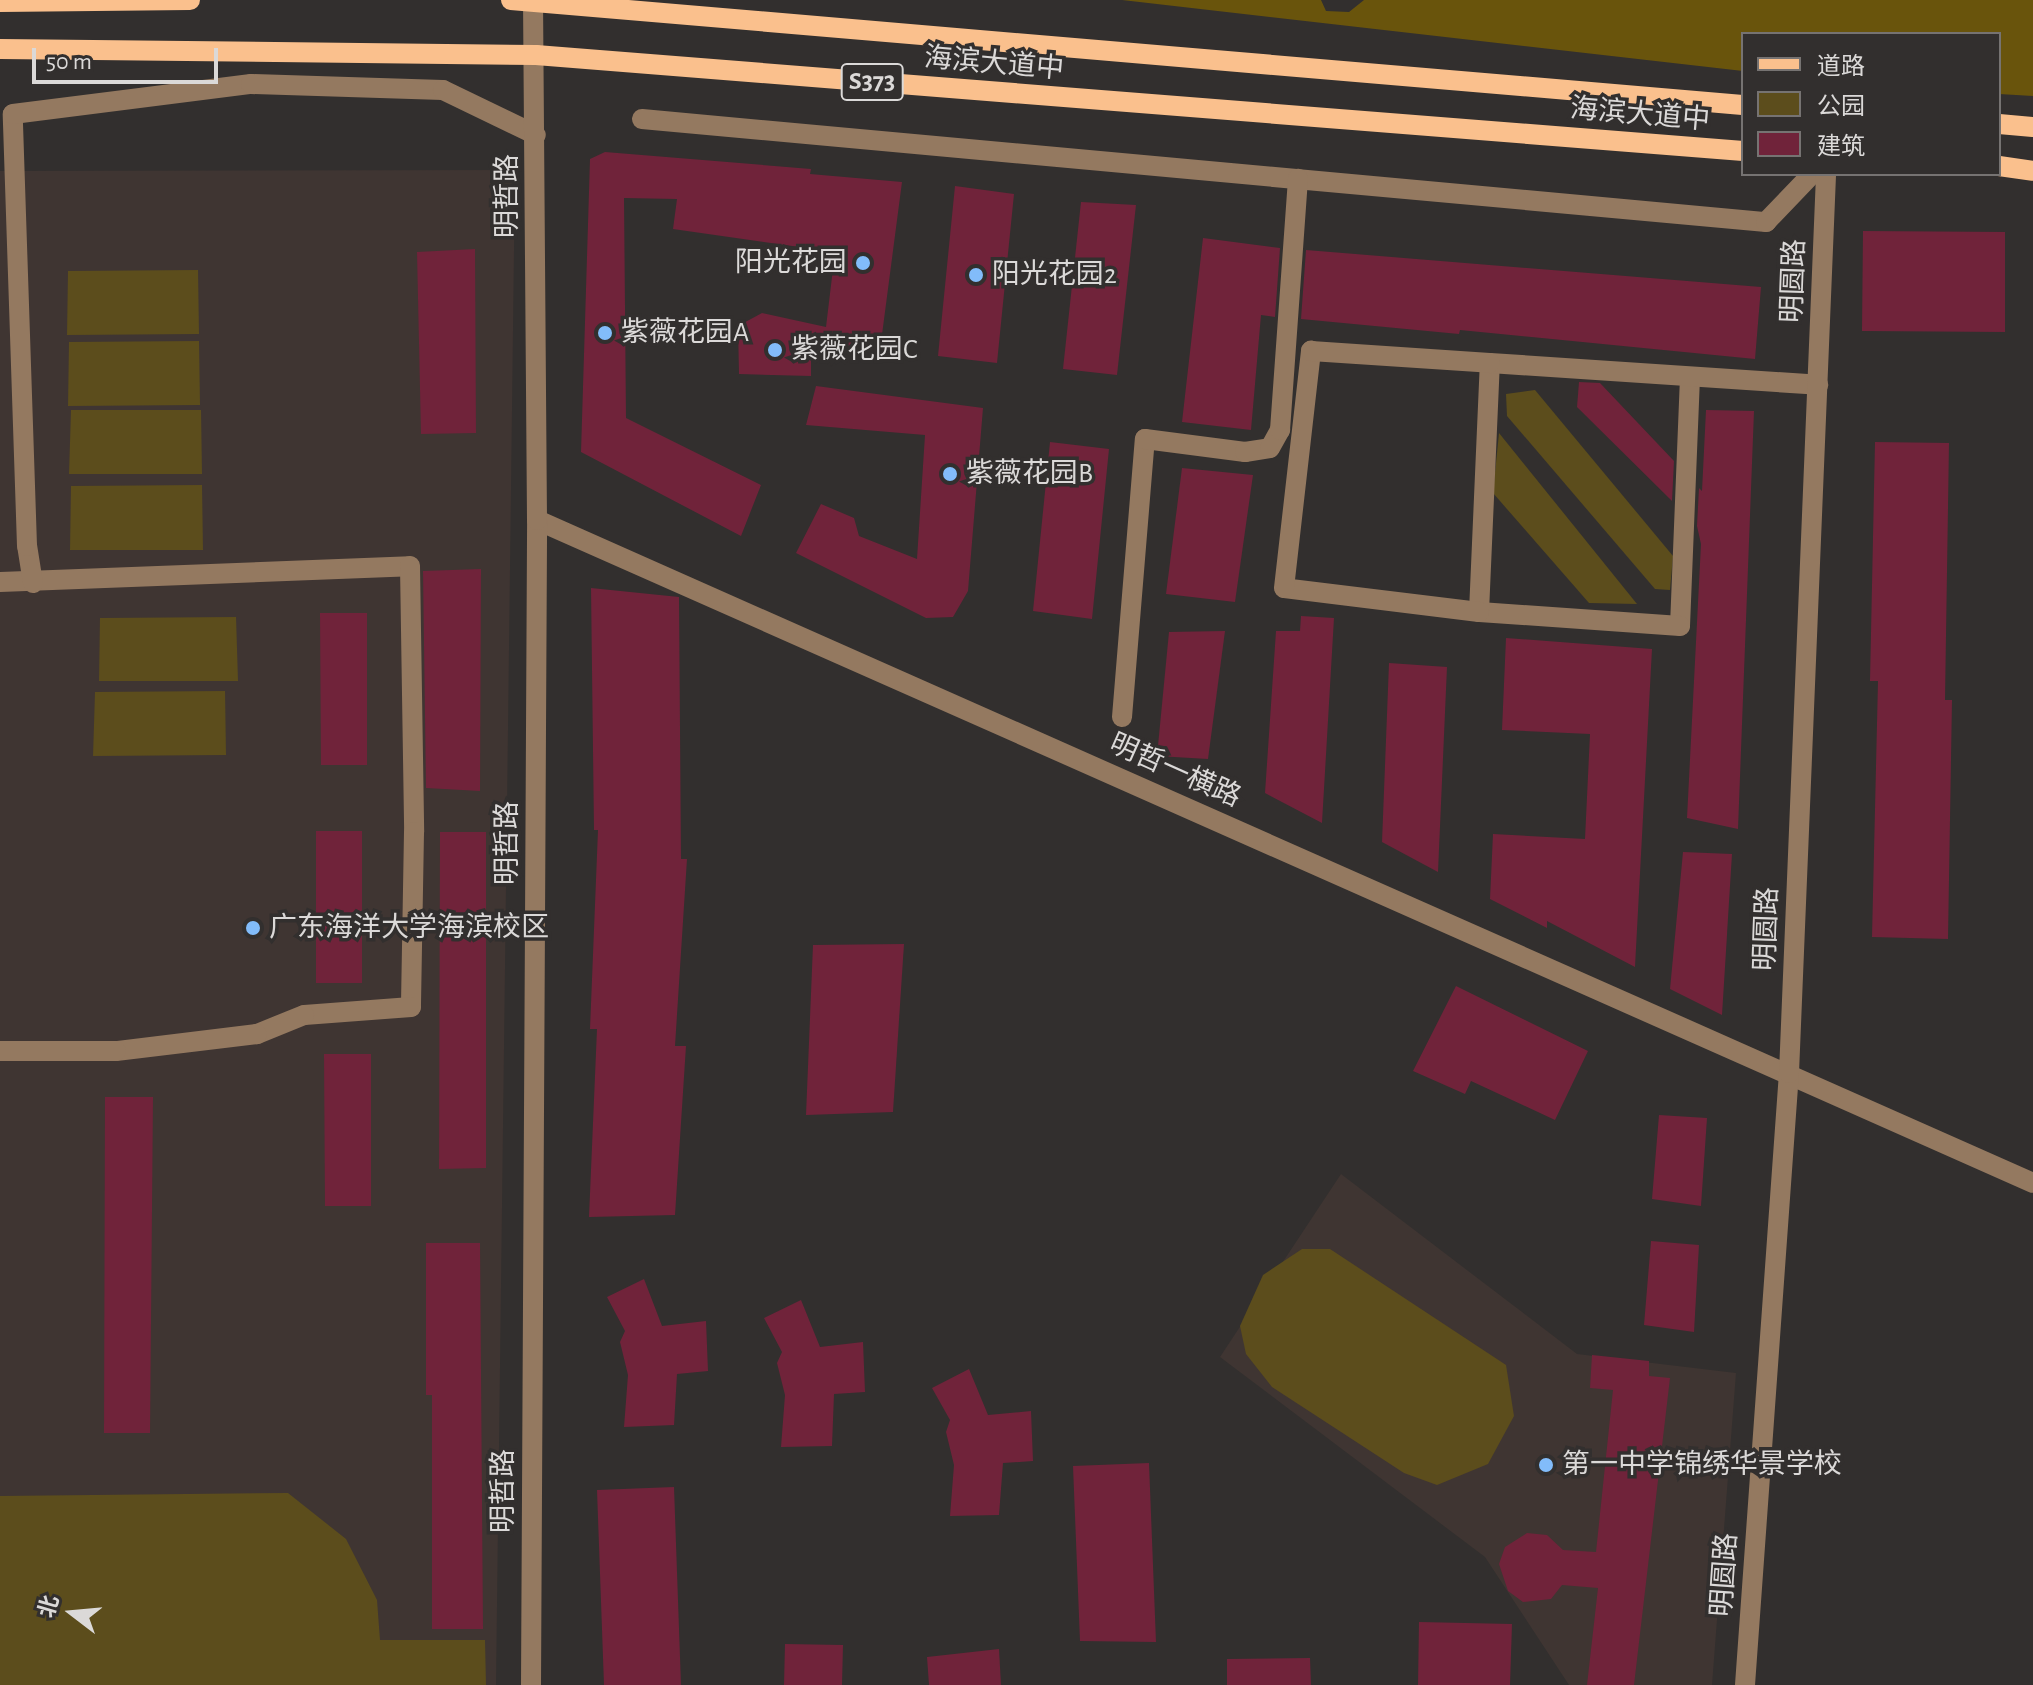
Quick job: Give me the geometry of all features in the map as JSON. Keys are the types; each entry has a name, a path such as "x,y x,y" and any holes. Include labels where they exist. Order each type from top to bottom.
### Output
{"main road":[{"path":"0,2 190,0"},
{"name":"海滨大道中","path":"511,0 1741,105"},
{"name":"海滨大道中","path":"0,49 536,55 1741,151"},
{"path":"2001,124 2033,127"},
{"path":"2001,166 2033,169"}],"street":[{"name":"明哲路","path":"531,1685 537,520 536,55 533,2"},
{"path":"33,583 27,546 13,114 251,84 443,90 536,135"},
{"path":"642,119 1766,222 1810,176"},
{"name":"明圆路","path":"1745,1685 1789,1073 1826,176"},
{"path":"1122,717 1145,439 1245,452 1270,448 1280,430 1298,179"},
{"path":"1690,377 1680,626 1479,612 1284,588 1311,351 1818,385"},
{"path":"1479,612 1490,363"},
{"name":"明哲一横路","path":"537,520 2033,1183"},
{"path":"0,582 410,566 411,1007 304,1015 257,1034 116,1051 0,1051"}],"shaded area":[{"path":"1122,0 1321,0 1326,11 1349,12 1364,0 2033,0 2033,96 2001,94 2001,32 1741,32 1741,71"},
{"name":"广东海洋大学海滨校区","path":"515,170 496,1685 0,1685 0,171"},
{"name":"第一中学锦绣华景学校","path":"1341,1174 1577,1354 1736,1373 1712,1685 1569,1685 1485,1557 1220,1357"}],"green space":[{"path":"198,270 199,334 67,335 68,271"},
{"path":"199,341 200,405 68,406 69,342"},
{"path":"1535,390 1673,556 1670,590 1655,589 1507,416 1506,394"},
{"path":"71,410 201,410 202,474 69,474"},
{"path":"1499,433 1637,604 1589,603 1493,493"},
{"path":"202,485 203,550 70,550 71,486"},
{"path":"236,617 238,681 99,681 100,618"},
{"path":"225,691 226,755 93,756 95,692"},
{"path":"1302,1249 1330,1249 1506,1365 1514,1416 1488,1464 1437,1485 1404,1473 1272,1387 1246,1354 1240,1326 1263,1275"},
{"path":"288,1493 346,1539 377,1600 380,1640 485,1640 486,1685 0,1685 0,1496"}],"building":[{"name":"紫薇花园A","path":"605,152 811,169 810,174 902,182 880,350 811,342 811,376 739,374 738,326 762,313 826,327 835,252 673,229 677,199 624,198 626,418 761,485 741,536 581,452 590,159"},
{"name":"阳光花园2","path":"955,186 1014,194 997,363 938,356"},
{"path":"1081,202 1136,205 1117,375 1063,369"},
{"path":"1863,231 2005,232 2005,332 1862,331"},
{"path":"1203,238 1280,248 1275,317 1261,315 1251,430 1182,422"},
{"path":"475,249 476,433 421,434 417,252"},
{"path":"1306,250 1761,287 1755,359 1460,330 1459,334 1301,319"},
{"path":"1579,382 1600,383 1674,461 1672,501 1577,407"},
{"name":"紫薇花园B","path":"816,386 983,408 968,591 953,617 926,618 796,553 821,504 854,518 859,536 917,559 925,435 806,425"},
{"path":"1706,410 1754,411 1738,829 1687,818 1701,544 1697,526"},
{"path":"1050,442 1109,449 1092,619 1033,611"},
{"path":"1875,442 1949,443 1945,700 1952,700 1948,939 1872,937 1878,681 1870,681"},
{"path":"1182,468 1253,475 1235,602 1166,594"},
{"path":"481,569 480,791 426,788 423,571"},
{"path":"591,588 679,597 681,859 687,859 675,1046 686,1046 675,1215 589,1217 597,1029 590,1029 598,830 594,830"},
{"path":"320,613 367,613 367,765 321,765"},
{"path":"1301,616 1334,618 1322,823 1265,793 1276,631 1300,631"},
{"path":"1225,631 1208,759 1157,756 1169,632"},
{"path":"1506,638 1652,649 1635,967 1547,921 1547,928 1490,899 1493,834 1585,839 1590,734 1502,730"},
{"path":"1389,663 1447,667 1438,872 1382,842"},
{"path":"316,831 362,831 362,983 316,983"},
{"path":"440,832 486,832 486,1168 439,1169"},
{"path":"1683,852 1732,854 1722,1015 1670,989"},
{"path":"904,944 893,1112 806,1115 813,945"},
{"path":"1456,986 1588,1051 1555,1120 1471,1081 1465,1094 1413,1071"},
{"path":"324,1054 371,1054 371,1206 325,1206"},
{"path":"105,1097 153,1097 150,1433 104,1433"},
{"path":"1659,1115 1707,1118 1701,1206 1652,1199"},
{"path":"1651,1241 1699,1245 1694,1332 1644,1325"},
{"path":"426,1243 480,1243 483,1629 432,1629 432,1395 426,1395"},
{"path":"644,1279 662,1326 706,1321 708,1371 677,1374 674,1425 624,1427 628,1375 620,1342 625,1331 607,1297"},
{"path":"801,1300 820,1347 863,1342 865,1392 834,1394 832,1446 781,1447 785,1395 777,1363 782,1352 764,1318"},
{"path":"1592,1355 1649,1361 1649,1376 1670,1378 1634,1685 1587,1685 1598,1588 1562,1585 1551,1599 1523,1602 1508,1591 1499,1564 1505,1547 1527,1533 1547,1535 1563,1550 1596,1552 1613,1390 1590,1388"},
{"path":"969,1369 988,1415 1031,1411 1033,1461 1003,1463 999,1515 950,1516 954,1465 946,1432 950,1420 932,1388"},
{"path":"1149,1463 1156,1642 1080,1641 1073,1466"},
{"path":"674,1487 681,1685 604,1685 597,1490"},
{"path":"1419,1622 1512,1624 1510,1685 1418,1685"},
{"path":"785,1644 843,1645 842,1685 784,1685"},
{"path":"999,1649 1001,1685 929,1685 927,1657"},
{"path":"1310,1658 1311,1685 1227,1685 1227,1659"}],"place":[{"name":"阳光花园","path":"863,263"},
{"name":"阳光花园2","path":"976,275"},
{"name":"紫薇花园A","path":"605,333"},
{"name":"紫薇花园C","path":"775,350"},
{"name":"紫薇花园B","path":"950,474"},
{"name":"广东海洋大学海滨校区","path":"253,928"},
{"name":"第一中学锦绣华景学校","path":"1546,1465"}]}
